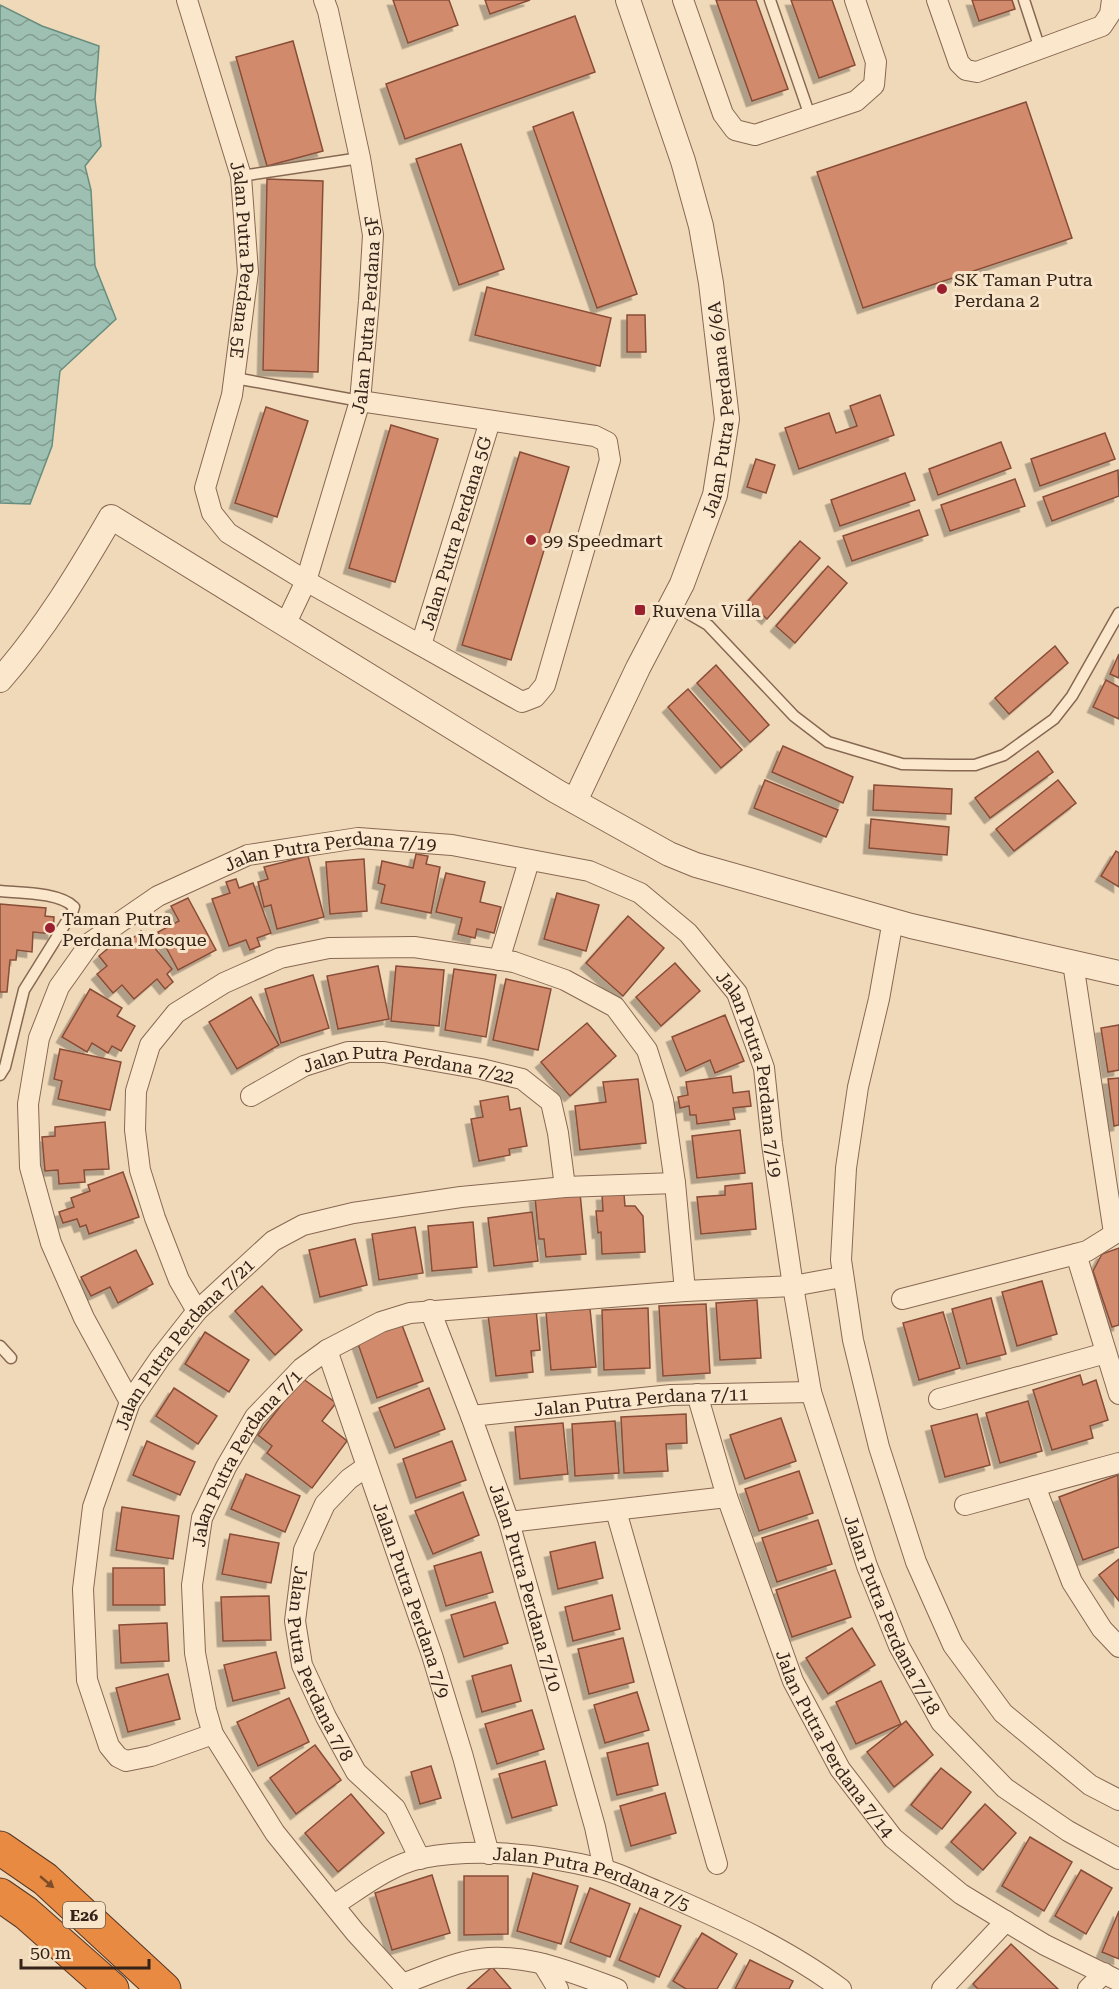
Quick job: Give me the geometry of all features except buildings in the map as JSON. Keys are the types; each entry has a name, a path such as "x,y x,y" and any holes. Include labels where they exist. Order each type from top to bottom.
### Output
{"highway":[{"name":"E26","path":"0,1848 45,1879 164,1989"},
{"name":"E26","path":"0,1895 26,1913 112,1989"}],"street":[{"name":"Jalan Putra Perdana 5E","path":"188,0 241,176 248,272 232,395 205,488 212,513 228,533 306,581 522,702 535,697 545,685 610,460 607,442 595,436 490,421"},
{"name":"Jalan Putra Perdana 5F","path":"286,623 306,581 360,401 373,235 360,158 324,0"},
{"name":"Jalan Putra Perdana 6/6A","path":"575,801 638,668 682,584 715,495 727,418 711,283 700,226 683,161 628,0"},
{"path":"683,0 723,114 735,130 755,135 856,101 874,85 876,62 855,0"},
{"path":"937,0 959,63 966,70 977,72 1102,26 1110,14 1112,0"},
{"path":"360,401 490,421"},
{"name":"Jalan Putra Perdana 5G","path":"421,645 490,421"},
{"path":"0,680 15,664 67,593 111,517 575,801 669,854 696,864 893,920 1119,973"},
{"name":"Jalan Putra Perdana 7/19","path":"130,1402 84,1317 51,1243 30,1167 28,1104 39,1038 59,987 91,942 158,896 248,855 358,838 452,845 588,872 640,894 688,933 737,993 764,1068 772,1144 793,1286"},
{"path":"499,960 529,861"},
{"path":"893,920 879,999 858,1087 846,1168 841,1260 853,1340 879,1447 916,1562 953,1645 1003,1713 1090,1785 1119,1800"},
{"path":"197,1311 179,1280 155,1218 140,1170 135,1130 136,1091 150,1045 176,1013 224,983 280,958 329,948 414,947 514,962 565,980 615,1007 647,1050 663,1100 675,1184 685,1291"},
{"path":"902,1299 1087,1251 1117,1232 1073,963"},
{"name":"Jalan Putra Perdana 7/22","path":"251,1096 304,1066 348,1052 393,1054 481,1069 522,1079 551,1102 558,1133 565,1187"},
{"name":"Jalan Putra Perdana 7/21","path":"213,1734 151,1756 126,1761 109,1746 87,1680 83,1588 93,1507 130,1402 160,1358 197,1311 273,1241 303,1225 353,1213 461,1197 565,1187 675,1184"},
{"path":"1076,1254 1119,1394"},
{"name":"Jalan Putra Perdana 7/1","path":"405,1987 275,1833 213,1734 206,1710 195,1653 192,1585 202,1518 226,1467 255,1417 302,1368 327,1350 381,1322 410,1313 685,1291 793,1286 842,1276"},
{"name":"Jalan Putra Perdana 7/18","path":"793,1286 812,1392 867,1566 899,1646 941,1722 1005,1788 1068,1831 1119,1859"},
{"name":"Jalan Putra Perdana 7/10","path":"430,1310 509,1522 604,1869"},
{"name":"Jalan Putra Perdana 7/9","path":"327,1350 432,1655 489,1854"},
{"path":"939,1399 1106,1353"},
{"name":"Jalan Putra Perdana 7/11","path":"471,1416 697,1394 812,1392"},
{"name":"Jalan Putra Perdana 7/14","path":"697,1394 727,1497 793,1681 840,1769 893,1838 961,1894 1045,1945 1111,1977"},
{"path":"965,1505 1119,1463"},
{"name":"Jalan Putra Perdana 7/8","path":"366,1467 349,1479 325,1504 304,1550 295,1621 302,1665 326,1717 356,1772 395,1808 420,1859"},
{"path":"1035,1486 1072,1581 1102,1629 1119,1647"},
{"path":"509,1522 727,1497"},
{"path":"616,1511 717,1864"},
{"name":"Jalan Putra Perdana 7/5","path":"334,1905 382,1874 420,1859 465,1853 537,1857 604,1869 738,1928 823,1975 841,1989"},
{"path":"942,1989 1006,1921"},
{"path":"405,1987 465,1962 512,1957 575,1973 617,1989"},
{"path":"543,1964 558,1989"},
{"path":"1088,1989 1111,1977"}],"lane":[{"path":"770,0 810,116"},
{"path":"1024,0 1040,49"},
{"path":"241,176 360,158"},
{"path":"235,378 360,401"},
{"path":"672,604 708,626 794,716 828,742 902,764 975,765 1004,755 1026,741 1054,719 1072,696 1118,615"},
{"path":"0,891 44,894 69,902 74,907 24,990 0,1076"},
{"path":"0,1346 11,1358"}],"water":[{"path":"0,5 42,26 99,46 95,99 101,146 85,166 91,190 95,266 116,319 60,371 52,446 30,504 0,503"}],"place":[{"name":"SK Taman Putra Perdana 2","path":"942,289"},
{"name":"99 Speedmart","path":"531,540"},
{"name":"Ruvena Villa","path":"640,610"},
{"name":"Taman Putra Perdana Mosque","path":"50,928"}]}
